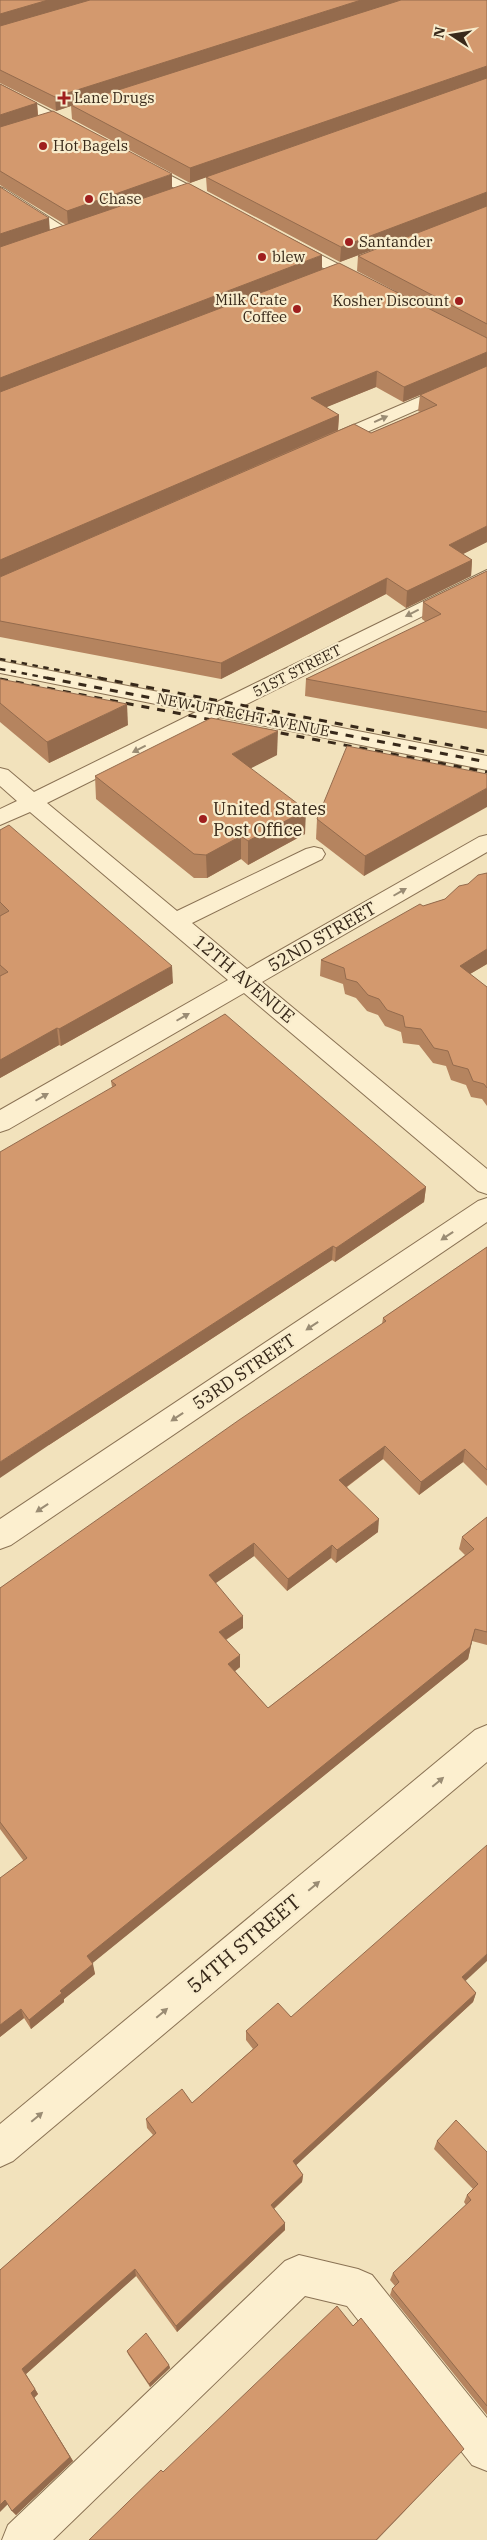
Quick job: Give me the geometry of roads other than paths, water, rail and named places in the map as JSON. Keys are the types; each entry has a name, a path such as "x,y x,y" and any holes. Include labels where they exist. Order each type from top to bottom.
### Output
{"street":[{"path":"0,89 91,138"},
{"path":"39,123 74,112"},
{"path":"124,156 228,211"},
{"path":"174,196 210,183"},
{"path":"0,192 66,234"},
{"path":"50,240 84,228"},
{"path":"272,234 380,292"},
{"path":"323,277 360,262"},
{"path":"315,448 487,373"},
{"name":"51ST STREET","path":"0,818 487,576"},
{"name":"NEW UTRECHT AVENUE","path":"0,667 487,763"},
{"name":"12TH AVENUE","path":"0,775 487,1184"},
{"name":"52ND STREET","path":"0,1122 487,842"},
{"path":"175,922 314,854"},
{"name":"53RD STREET","path":"0,1536 487,1208"},
{"name":"54TH STREET","path":"0,2148 487,1741"},
{"path":"23,2540 300,2276 358,2289 487,2450"}],"railway":[{"path":"0,659 106,679"},
{"path":"0,669 53,679"},
{"path":"47,678 487,762"},
{"path":"99,678 487,752"},
{"path":"0,679 223,722"},
{"path":"265,730 487,772"}],"place":[{"name":"Lane Drugs","path":"64,98"},
{"name":"Hot Bagels","path":"43,146"},
{"name":"Chase","path":"89,199"},
{"name":"Santander","path":"349,242"},
{"name":"blew","path":"262,257"},
{"name":"Kosher Discount","path":"459,301"},
{"name":"Milk Crate Coffee","path":"297,309"},
{"name":"United States Post Office","path":"203,819"}]}
